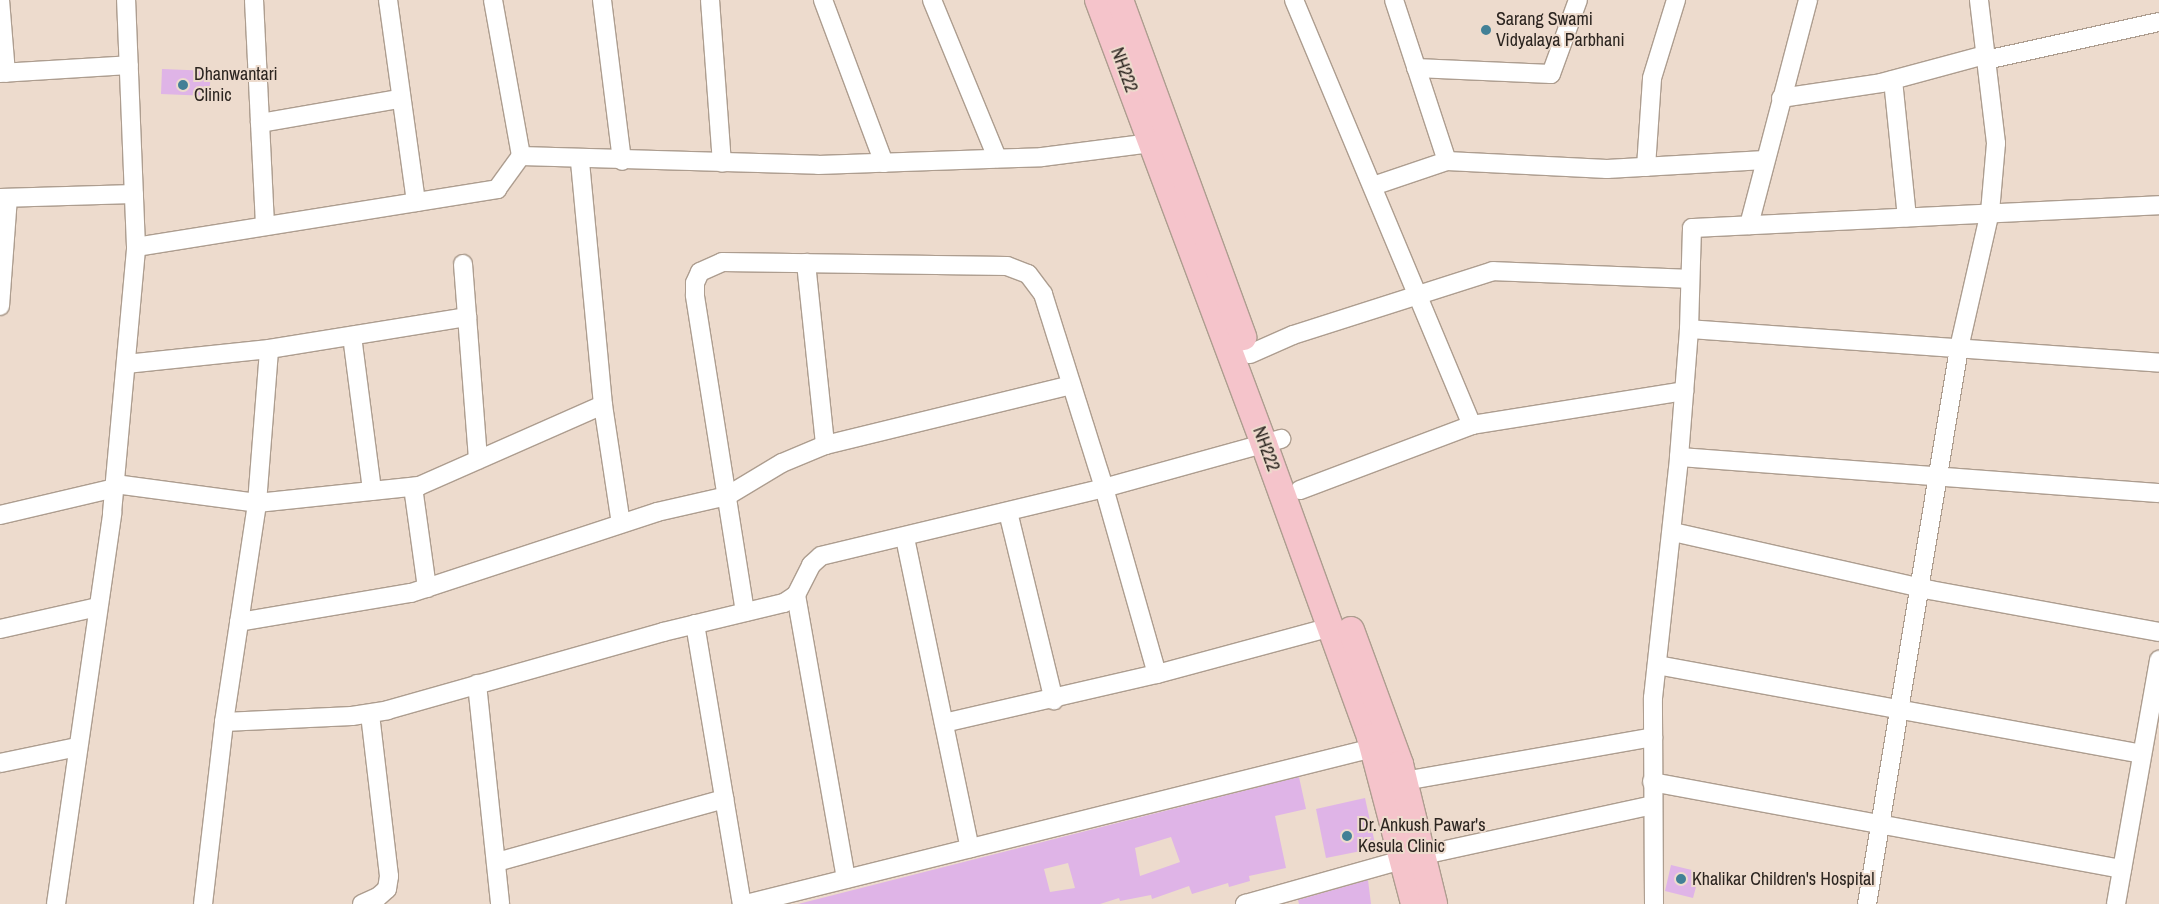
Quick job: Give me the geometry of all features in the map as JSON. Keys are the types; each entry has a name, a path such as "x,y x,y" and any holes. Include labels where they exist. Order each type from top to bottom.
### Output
{"highway":[{"name":"NH222","path":"1098,0 1151,143 1273,442 1300,490 1404,781 1414,857 1414,904"},
{"name":"NH222","path":"1120,0 1250,354 1273,442 1331,627 1373,748 1414,857 1434,904"}],"street":[{"path":"0,0 3,73 129,65"},
{"path":"56,904 115,487 136,246 126,0"},
{"path":"254,0 266,226"},
{"path":"388,0 400,99 416,202"},
{"path":"136,246 497,189 521,156 493,0"},
{"path":"602,0 622,160"},
{"path":"710,0 722,163"},
{"path":"823,0 884,162"},
{"path":"932,0 996,158"},
{"path":"1294,0 1472,425"},
{"path":"1394,0 1447,161"},
{"path":"1416,68 1551,74 1578,0"},
{"path":"1646,167 1652,78 1676,0"},
{"path":"1748,225 1808,0"},
{"path":"1866,904 1959,348 1990,212 1996,143 1979,0"},
{"path":"1781,98 1892,80 1986,58 2159,22"},
{"path":"1892,80 1907,217"},
{"path":"260,123 400,99"},
{"path":"521,156 580,160 722,163 884,162 1042,157 1151,143"},
{"path":"580,160 603,405 621,524"},
{"path":"1373,186 1447,161 1607,169 1765,160"},
{"path":"0,306 4,198 134,194"},
{"path":"1654,904 1652,782 1657,664 1673,532 1689,329 1692,228 2159,205"},
{"path":"745,612 695,283 700,272 722,262 1018,268 1028,274 1043,294 1104,488 1157,674"},
{"path":"806,263 825,445"},
{"path":"463,264 478,459"},
{"path":"1250,354 1293,335 1493,271 1690,279"},
{"path":"126,364 269,349 467,317"},
{"path":"1689,329 2159,363"},
{"path":"352,336 372,491"},
{"path":"203,904 224,722 257,503 269,349"},
{"path":"239,622 428,588 621,524 727,496 789,459 825,445 1071,385"},
{"path":"1300,490 1472,425 1684,392"},
{"path":"0,515 115,487 257,503 413,487 603,405"},
{"path":"224,722 370,714 695,624 784,603 796,595 811,565 821,556 905,538 1104,488 1273,442"},
{"path":"1679,457 2159,493"},
{"path":"413,487 428,588"},
{"path":"1008,512 1054,700"},
{"path":"1673,532 1918,587 2159,632"},
{"path":"905,538 970,848"},
{"path":"796,595 846,879"},
{"path":"0,629 98,608"},
{"path":"695,624 742,904"},
{"path":"944,723 1054,700 1331,627"},
{"path":"2116,904 2159,660"},
{"path":"1657,664 1899,711 2141,754"},
{"path":"477,684 500,904"},
{"path":"362,904 378,897 387,889 389,876 370,714"},
{"path":"1404,781 1653,737"},
{"path":"0,763 78,747"},
{"path":"746,904 783,899 846,879 1373,748"},
{"path":"1652,782 2122,869"},
{"path":"497,862 724,799"},
{"path":"1249,903 1414,857 1652,805"}],"building":[{"path":"162,69 211,71 209,96 161,94"},
{"path":"1299,777 1306,809 1275,816 1286,868 1249,876 1250,881 1229,887 1228,883 1192,894 1189,886 1152,899 1151,895 1120,901 1119,898 1100,904 798,904","holes":["1171,837 1180,862 1140,876 1135,848","1068,863 1075,888 1050,892 1044,869"]},
{"path":"1365,798 1376,848 1326,858 1316,809"},
{"path":"1671,865 1700,872 1693,898 1665,891"},
{"path":"1368,880 1371,904 1299,904 1298,900"}],"place":[{"name":"Sarang Swami Vidyalaya Parbhani","path":"1486,30"},
{"name":"Dhanwantari Clinic","path":"183,85"},
{"name":"Dr. Ankush Pawar's Kesula Clinic","path":"1347,836"},
{"name":"Khalikar Children's Hospital","path":"1681,879"}]}
